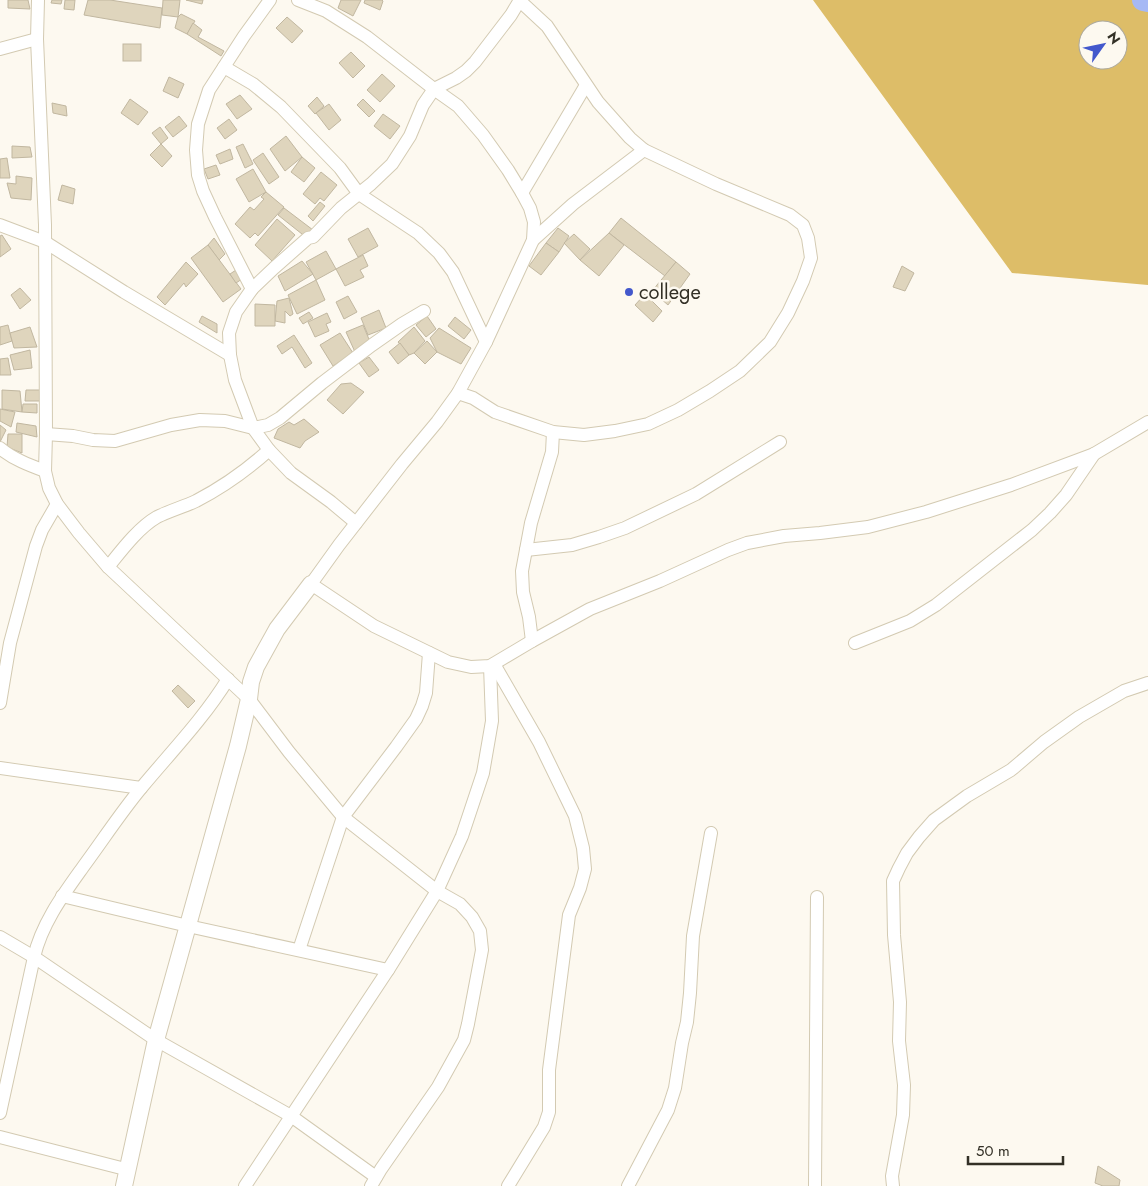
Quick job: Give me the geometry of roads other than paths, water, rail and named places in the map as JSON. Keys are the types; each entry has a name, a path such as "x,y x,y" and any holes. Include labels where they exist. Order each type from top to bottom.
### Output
{"street":[{"path":"0,937 34,956 156,1040 292,1116 374,1182 438,1087 464,1040 482,950 480,932 472,917 460,904 438,891 343,817 289,752 249,699 108,567 57,504 45,471 45,242 37,39 38,0"},
{"path":"252,289 203,191 198,175 196,150 198,124 209,90 270,0"},
{"path":"124,1186 156,1040 238,746 251,682 256,667 277,629 356,523 458,393 486,342 533,240 534,222 530,208 522,193 483,135 458,106 367,37 326,11 298,0"},
{"path":"356,523 291,473 269,450 253,428 235,380 230,355 229,333 236,312 252,289 308,238 313,237 341,208 392,164 410,136 423,105 434,89 461,74 475,62 520,0 547,26 598,102 630,138 644,150 716,184 790,215 802,225 808,238 811,258 803,282 788,313 770,342 740,371 718,386 678,410 648,424 584,435 553,432 495,412 474,398 458,393"},
{"path":"0,49 37,39"},
{"path":"224,67 253,84 281,107 340,168 359,194 418,233 439,253 453,272 486,342"},
{"path":"522,193 586,85"},
{"path":"533,240 573,204 644,150"},
{"path":"0,224 45,242 230,355"},
{"path":"46,434 115,441 171,425 200,420 225,421 253,428 268,425 280,418 372,345 424,311"},
{"path":"311,584 374,626 448,662 471,666 492,665 590,610 728,550 747,543 784,536 868,527 926,512 1011,485 1094,454 1148,422"},
{"path":"532,641 529,616 523,592 522,571 531,523 552,452 553,432"},
{"path":"526,550 572,545 625,528 696,494 780,442"},
{"path":"0,448 23,462 45,471"},
{"path":"108,567 136,534 156,518 215,490 245,470 269,450"},
{"path":"855,644 910,621 936,605 1032,530 1066,495 1094,454"},
{"path":"0,703 5,642 42,530 57,504"},
{"path":"299,950 343,817 416,719 422,706 426,694 429,653"},
{"path":"245,1186 438,891 462,836 483,773 492,721 492,665"},
{"path":"492,665 539,742 575,816 583,848 585,869 580,888 569,915 549,1070 549,1112 544,1127 508,1186"},
{"path":"0,1113 34,956 44,927 62,896 142,788 204,713 228,679"},
{"path":"893,1186 892,1176 903,1115 904,1085 899,1041 900,1002 894,935 893,882 899,868 913,845 934,820 966,796 1011,770 1079,716 1124,691 1148,682"},
{"path":"0,768 142,788"},
{"path":"628,1186 668,1110 675,1088 687,1022 693,936 711,833"},
{"path":"62,896 388,970"},
{"path":"815,1186 817,897"},
{"path":"0,1137 129,1170"}],"waterway":[{"path":"1143,0 1148,1"}],"place":[{"name":"college","path":"629,292"}]}
